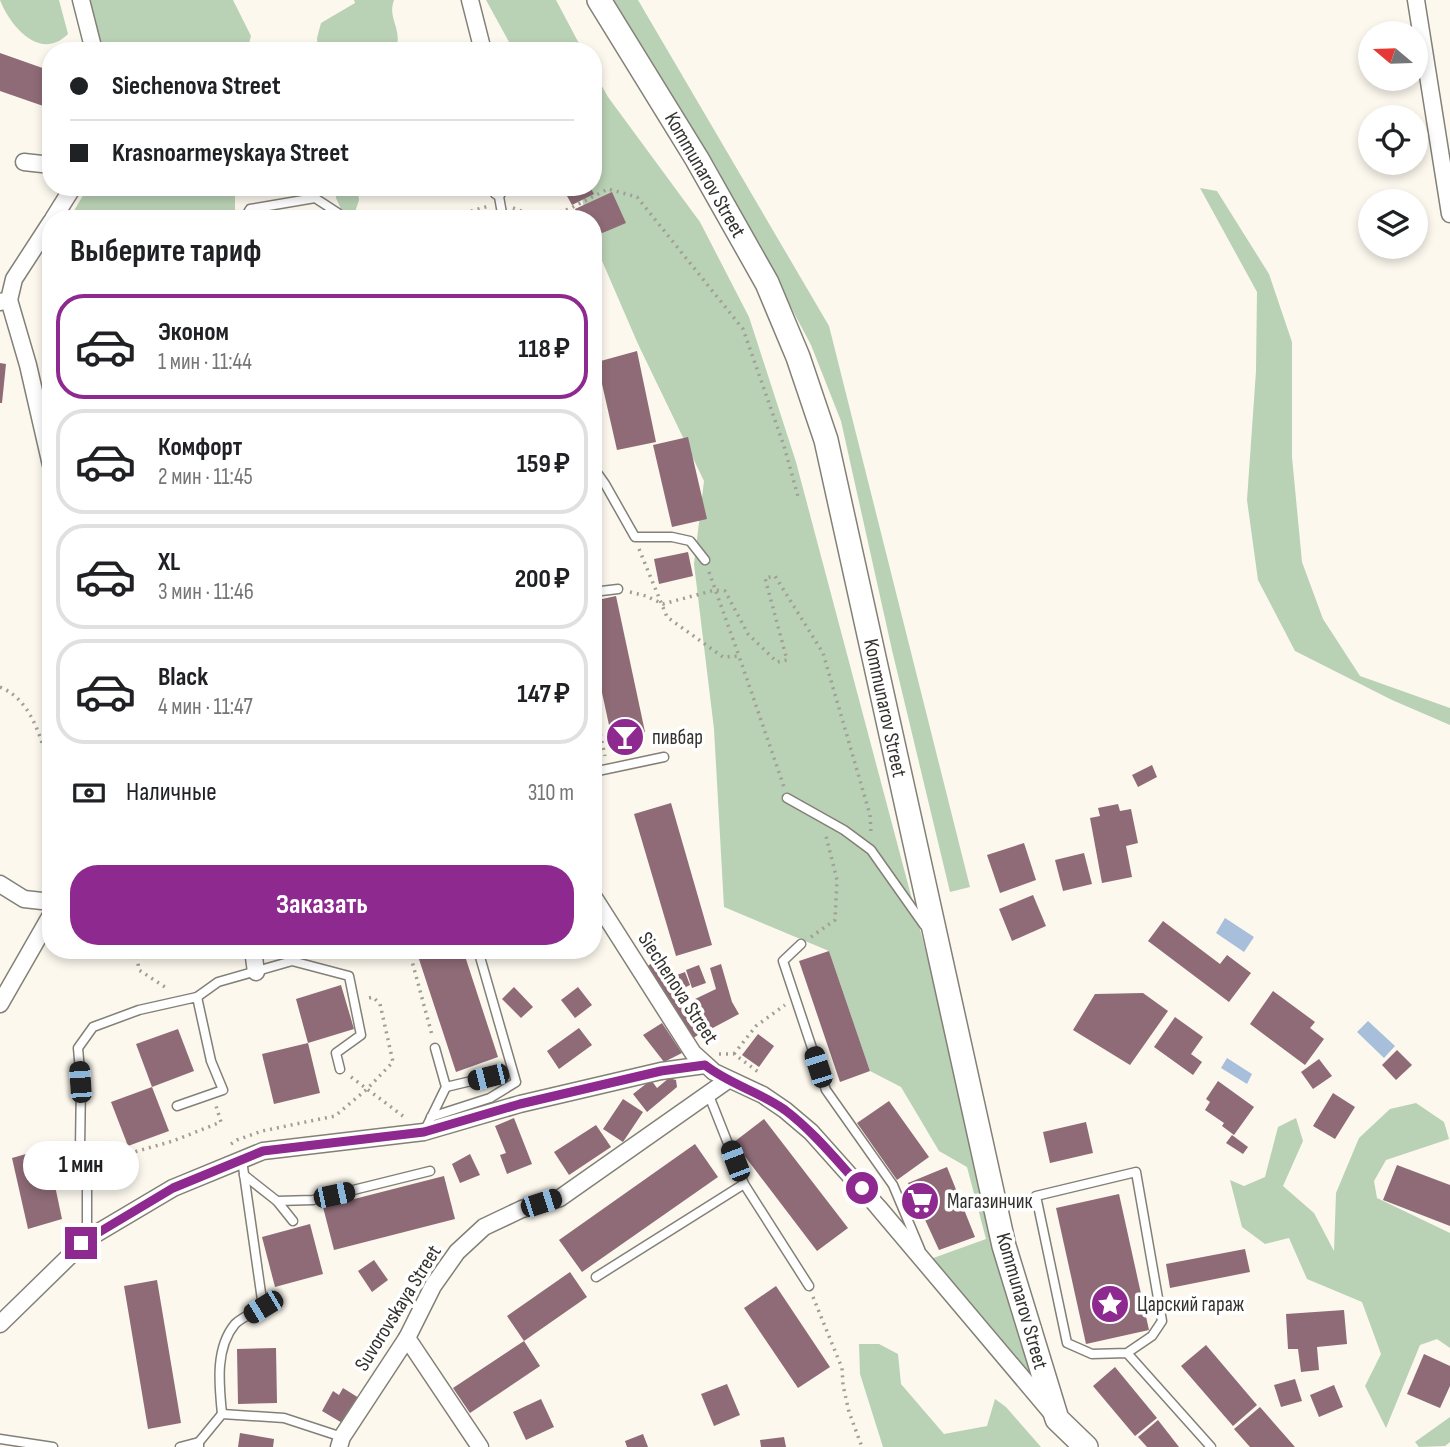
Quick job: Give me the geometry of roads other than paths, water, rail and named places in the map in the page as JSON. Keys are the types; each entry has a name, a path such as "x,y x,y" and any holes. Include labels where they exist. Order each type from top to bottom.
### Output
{"main road":[{"name":"Kommunarov Street","path":"598,0 697,159 767,283 798,357 826,440 1004,1245 1057,1419 1086,1447"}],"street":[{"path":"82,0 92,42"},
{"path":"470,0 481,42"},
{"path":"1416,0 1450,214"},
{"path":"24,162 42,164"},
{"path":"42,236 14,279 5,301 28,365 42,426"},
{"path":"0,884 24,899 42,901"},
{"name":"Siechenova Street","path":"602,910 682,1038 705,1065 785,1110 811,1132 925,1261 1057,1419"},
{"path":"0,1004 42,931"},
{"path":"254,959 256,972"},
{"path":"0,1324 88,1239 173,1188 243,1168 263,1151 422,1124 661,1071 705,1065"},
{"name":"Suvorovskaya Street","path":"340,1442 407,1338 433,1286 457,1252 484,1227 522,1209 560,1198 728,1080"},
{"path":"407,1338 480,1447"}],"lane":[{"path":"249,210 316,198 334,210"},
{"path":"602,480 635,537 672,537 690,541 705,559"},
{"path":"602,591 618,589"},
{"path":"602,770 664,757"},
{"path":"787,798 871,850 923,925 935,931"},
{"path":"801,944 783,961 826,1090 893,1185 925,1261"},
{"path":"422,1124 490,1098 516,1082 481,959"},
{"path":"88,1239 87,1185 80,1148 78,1048 93,1027 139,1010 197,997 218,982 292,961 349,976 360,1035 337,1053 340,1069"},
{"path":"177,1106 223,1090 211,1061 197,997"},
{"path":"435,1048 446,1087"},
{"path":"422,1124 446,1087 488,1077"},
{"path":"709,1093 744,1184 809,1286"},
{"path":"243,1168 293,1221"},
{"path":"180,1447 199,1445 222,1413 219,1392 220,1353 236,1323 263,1307 243,1168"},
{"path":"277,1201 313,1200 430,1171"},
{"path":"1127,1353 1152,1336 1163,1321 1136,1172 1036,1196 1067,1343 1092,1354 1127,1353 1211,1447"},
{"path":"596,1277 744,1184"},
{"path":"222,1413 284,1418 340,1442"},
{"path":"0,1438 53,1447"}],"water":[{"path":"1225,918 1254,937 1244,952 1216,933"},
{"path":"1368,1021 1395,1046 1384,1058 1357,1032"},
{"path":"1227,1058 1252,1074 1247,1084 1221,1068"}],"place":[{"name":"пивбар","path":"625,737"},
{"name":"Магазинчик","path":"920,1201"},
{"name":"Царский гараж","path":"1110,1304"}]}
